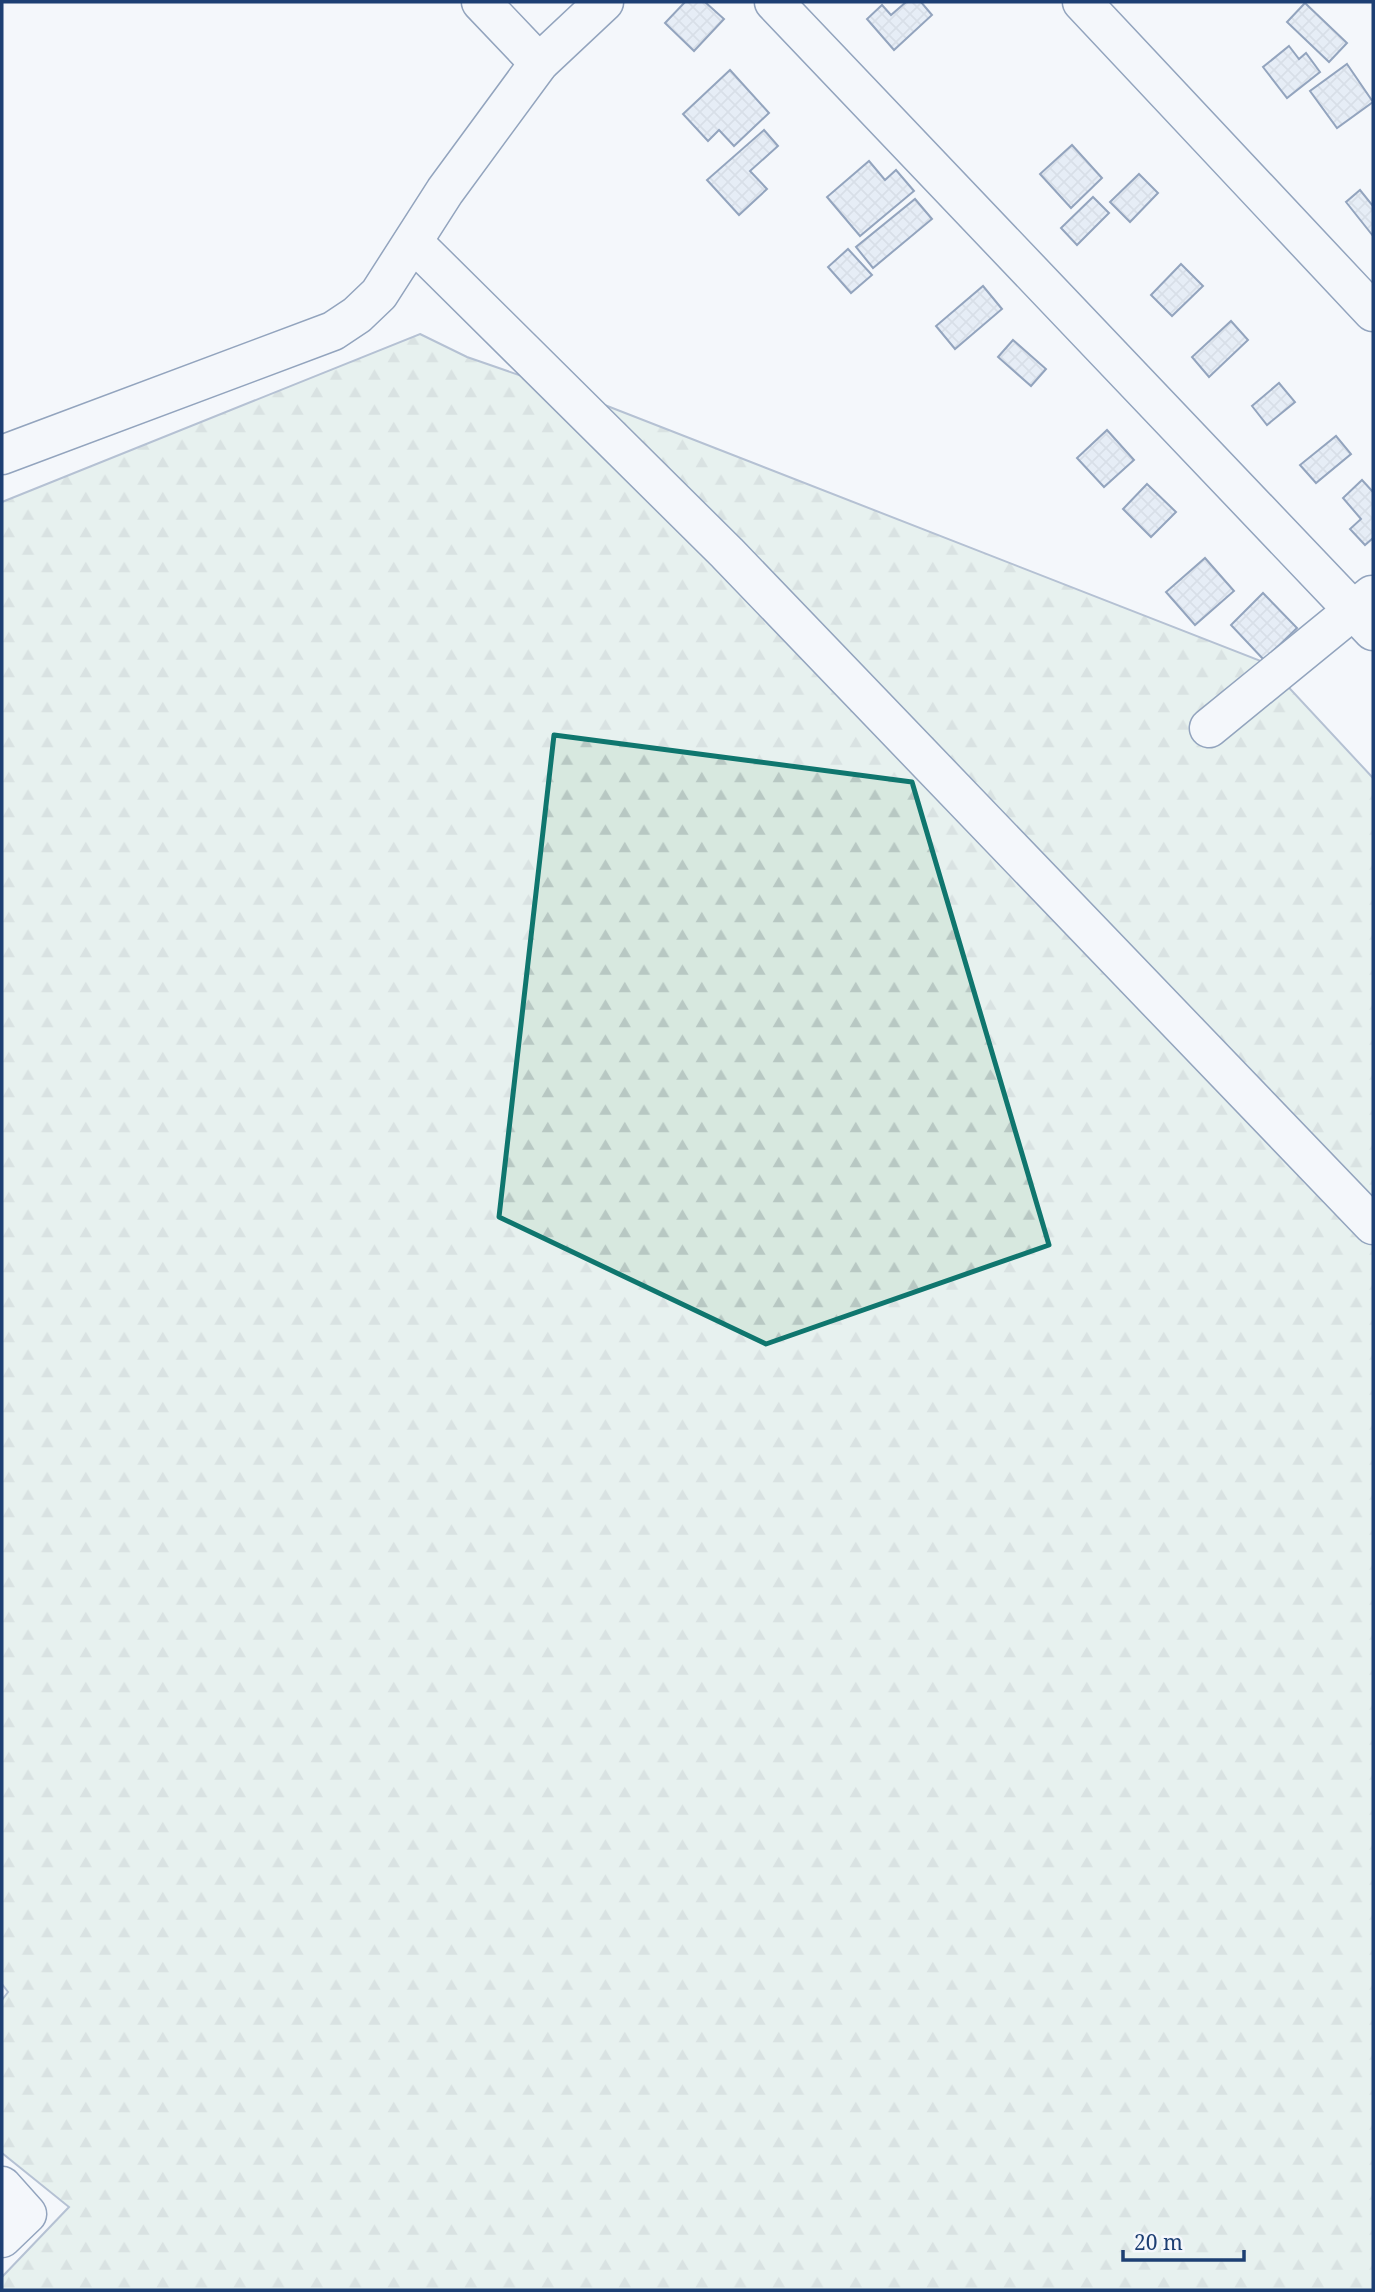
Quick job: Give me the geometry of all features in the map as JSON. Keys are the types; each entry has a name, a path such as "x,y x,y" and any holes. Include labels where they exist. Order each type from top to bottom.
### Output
{"street":[{"path":"481,2 539,63"},
{"path":"2,455 333,331 358,316 380,294 445,191 539,63 604,2"},
{"path":"774,2 1367,611 1209,728"},
{"path":"1082,2 1373,312"},
{"path":"413,242 727,553 1373,1225"},
{"path":"2,2186 27,2214 2,2238"}],"highlighted area":[{"path":"554,735 912,782 1049,1245 766,1344 499,1217"}],"green space":[{"path":"420,334 467,357 597,402 1266,663 1373,778 1373,2290 2,2290 2,2277 69,2207 2,2153 2,2000 8,1992 2,1984 2,502"}],"building":[{"path":"685,2 705,2 724,19 694,51 665,23"},
{"path":"906,2 921,2 932,15 894,50 867,19 882,5 891,15"},
{"path":"1305,3 1347,43 1329,62 1287,22"},
{"path":"1289,46 1299,59 1306,53 1320,72 1287,98 1263,67"},
{"path":"1347,64 1373,102 1337,128 1310,91"},
{"path":"730,70 769,113 734,146 719,130 708,141 683,114"},
{"path":"764,130 778,146 750,171 767,189 739,215 707,180"},
{"path":"1072,145 1102,178 1071,208 1040,174"},
{"path":"869,161 885,180 896,170 914,191 860,236 827,197"},
{"path":"1139,174 1158,193 1130,222 1110,202"},
{"path":"1360,190 1373,206 1373,236 1346,202"},
{"path":"1093,197 1109,213 1077,245 1061,228"},
{"path":"915,199 932,219 873,268 856,247"},
{"path":"848,249 872,275 851,293 828,267"},
{"path":"1181,264 1203,286 1172,316 1151,295"},
{"path":"983,286 1002,309 955,349 936,326"},
{"path":"1231,321 1248,340 1209,377 1192,357"},
{"path":"1013,340 1046,369 1031,386 998,357"},
{"path":"1279,383 1295,402 1267,425 1252,406"},
{"path":"1107,430 1134,460 1104,487 1077,458"},
{"path":"1336,436 1351,454 1316,483 1300,465"},
{"path":"1362,480 1373,492 1373,538 1365,545 1350,529 1361,519 1343,498"},
{"path":"1147,484 1176,512 1151,537 1123,509"},
{"path":"1205,558 1234,591 1195,625 1166,592"},
{"path":"1263,593 1297,628 1264,660 1231,625"}]}
